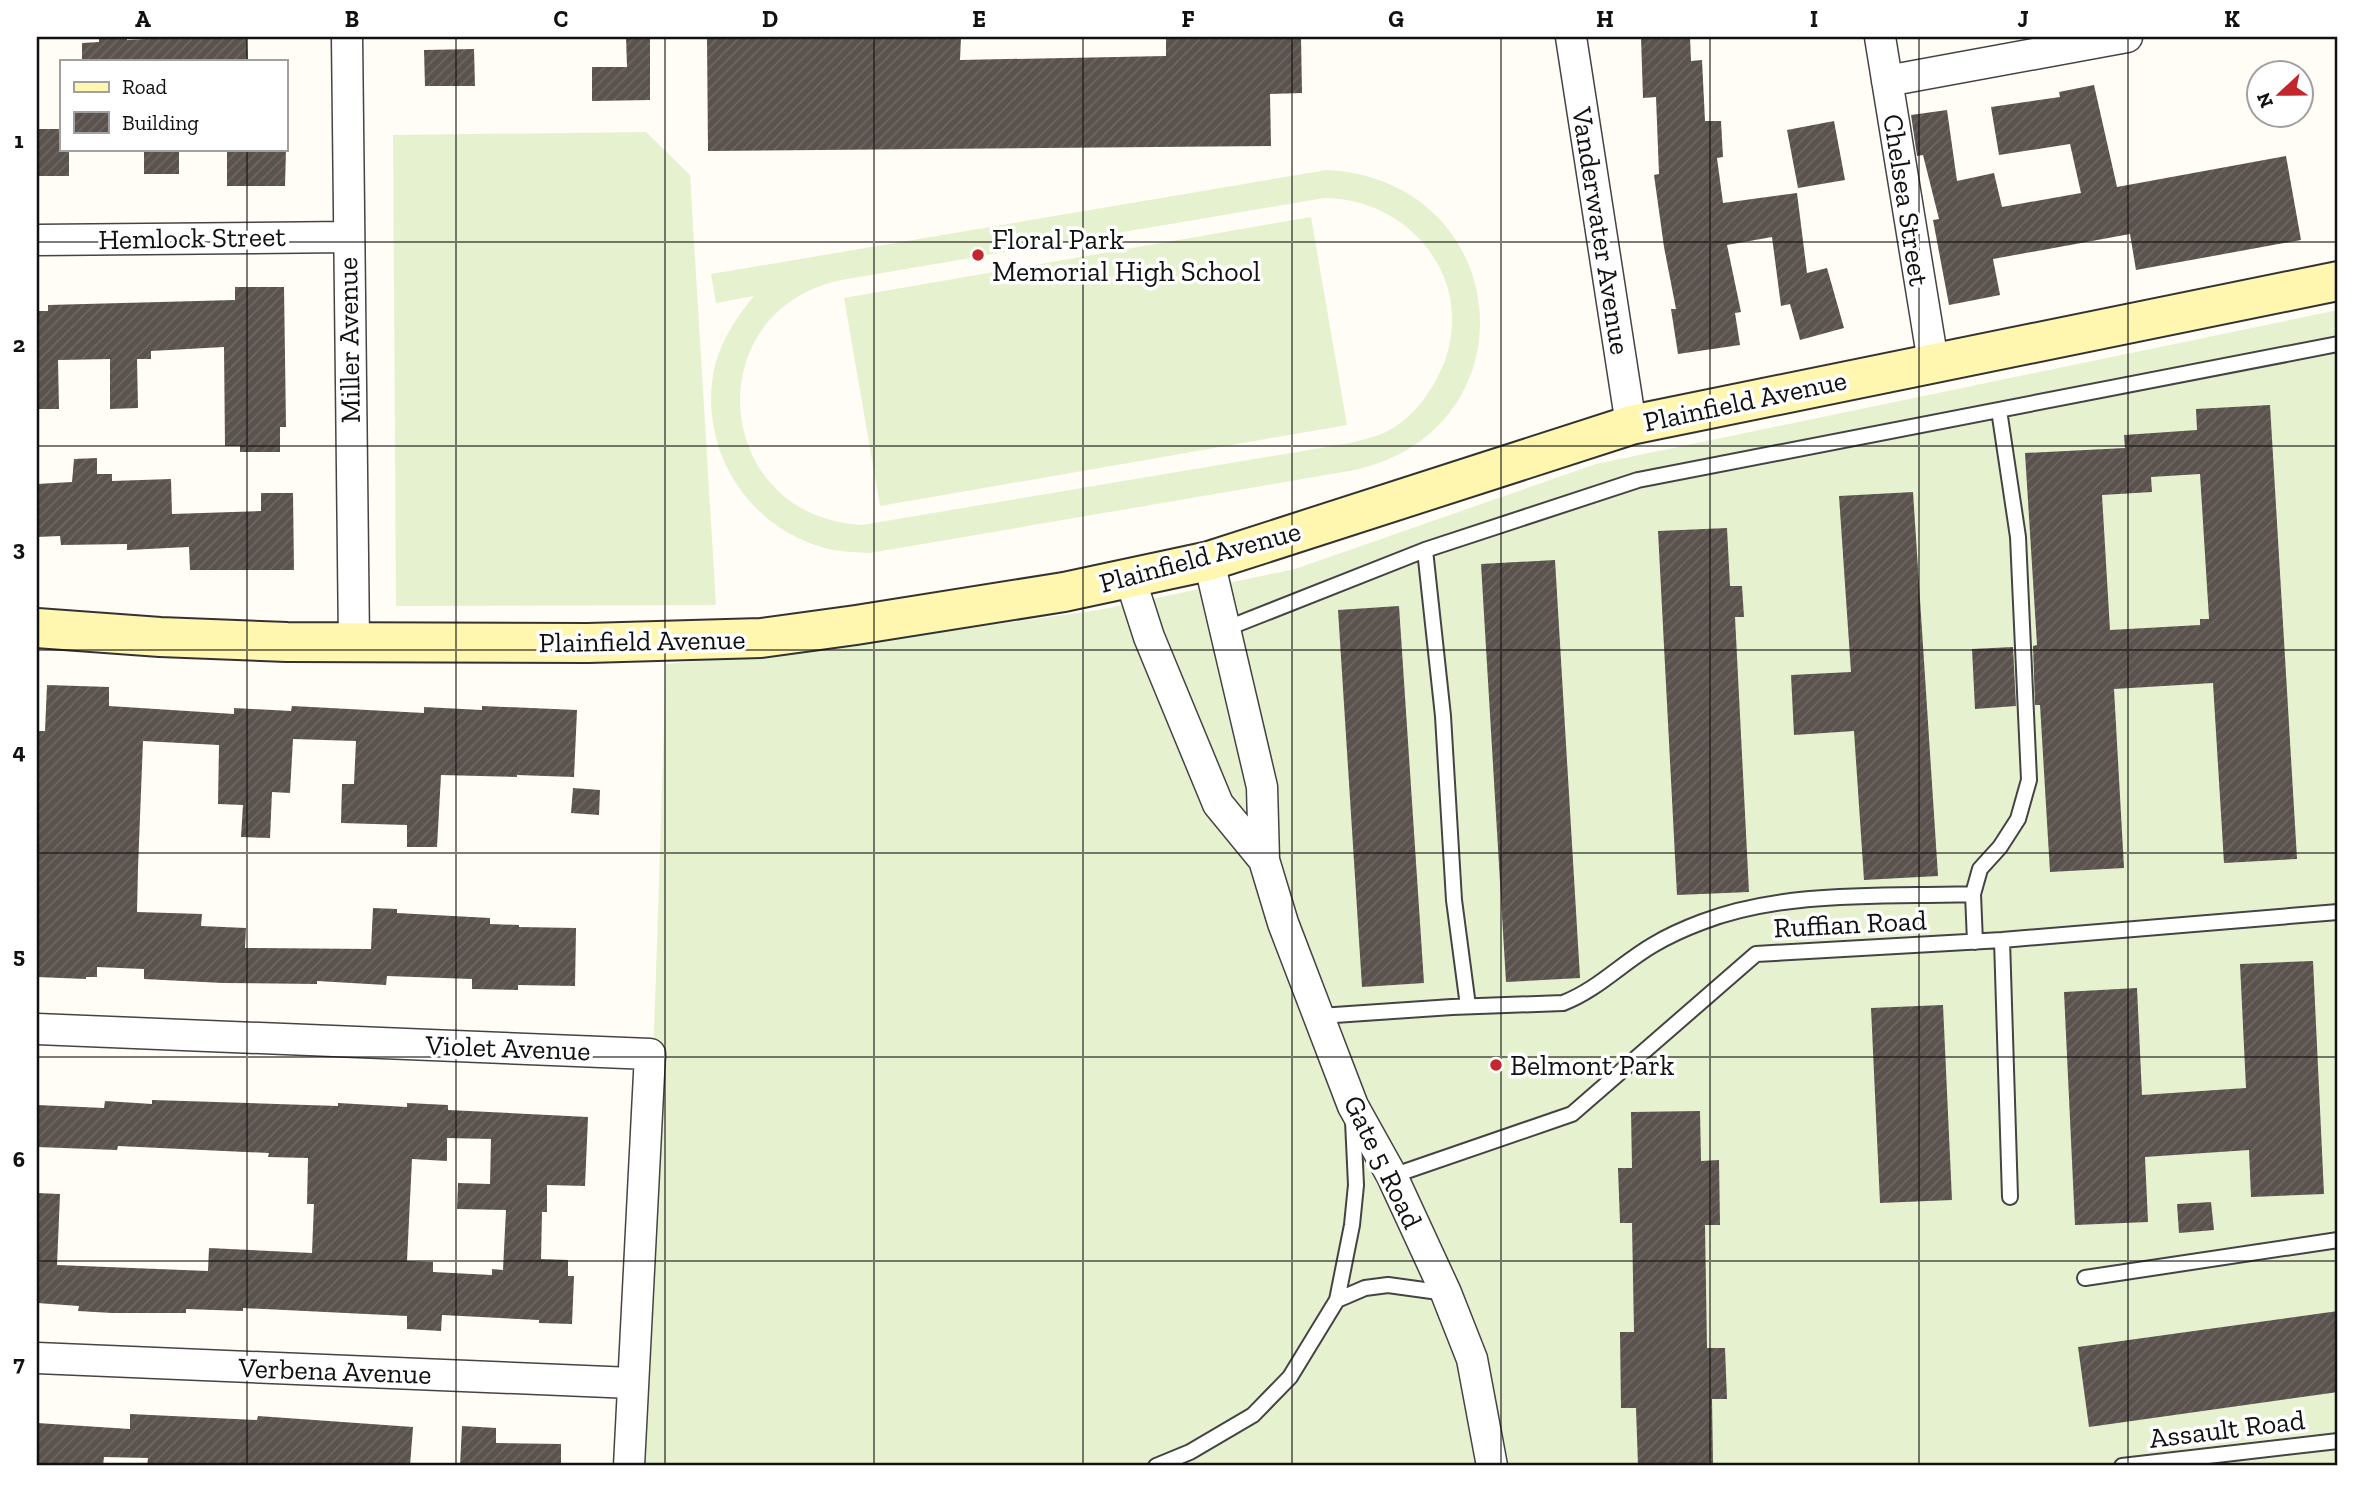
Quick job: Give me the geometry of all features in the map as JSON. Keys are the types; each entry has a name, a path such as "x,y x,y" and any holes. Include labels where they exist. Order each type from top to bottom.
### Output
{"main road":[{"name":"Plainfield Avenue","path":"37,628 160,637 354,643 641,642 761,638 1064,592 1209,561 1631,425 2338,281"}],"street":[{"name":"Miller Avenue","path":"347,37 354,643"},
{"name":"Vanderwater Avenue","path":"1571,37 1631,425"},
{"name":"Chelsea Street","path":"1880,37 1933,362"},
{"path":"1887,81 2127,37"},
{"name":"Hemlock Street","path":"37,240 348,237"},
{"name":"Gate 5 Road","path":"1209,561 1262,787 1265,860 1283,923 1353,1106 1392,1176 1446,1293 1472,1359 1492,1466"},
{"name":"Gate 5 Road","path":"1130,578 1149,637 1218,804 1265,860"},
{"name":"Violet Avenue","path":"37,1029 650,1054 632,1383"},
{"name":"Verbena Avenue","path":"37,1358 632,1383"},
{"path":"629,1466 632,1383"}],"lane":[{"path":"1225,629 1425,550 1637,480 2338,344"},
{"path":"1975,942 1973,894 1980,869 2000,847 2018,819 2029,780 2018,537 1999,410"},
{"path":"1425,550 1443,716 1454,900 1468,1006"},
{"path":"1320,1016 1563,1003 1580,997 1653,945 1703,922 1759,905 1824,899 1973,894"},
{"name":"Ruffian Road","path":"1392,1176 1572,1114 1756,954 1975,942 2338,912"},
{"path":"2002,940 2010,1197"},
{"path":"1156,1466 1190,1452 1253,1415 1290,1377 1337,1300 1352,1225 1356,1185 1353,1106"},
{"path":"2085,1278 2338,1240"},
{"path":"1337,1300 1365,1288 1388,1285 1446,1293"},
{"name":"Assault Road","path":"2122,1466 2338,1441"}],"green space":[{"path":"646,132 690,175 716,605 396,606 393,135"},
{"path":"1327,170 1389,184 1436,215 1466,259 1479,308 1475,360 1454,407 1414,446 1355,470 870,553 844,551 818,546 792,535 770,520 750,502 734,480 722,456 714,430 711,403 715,364 728,333 754,296 716,303 711,274","holes":["1324,198 1358,202 1388,214 1413,233 1433,256 1446,284 1452,314 1449,346 1437,378 1422,402 1409,416 1382,434 1350,443 862,525 812,513 775,488 751,452 740,411 744,369 762,330 794,299 841,280"]},
{"path":"1311,217 1347,425 880,506 844,298"},
{"name":"Belmont Park","path":"2338,310 2338,1466 640,1466 666,664 803,651 1099,610 1295,569 1596,464"}],"building":[{"path":"99,37 127,37 127,40 247,37 248,60 82,60 82,43 99,42"},
{"path":"626,37 650,37 650,100 592,101 592,67 627,67"},
{"name":"Floral Park Memorial High School","path":"707,37 961,37 960,60 1166,56 1166,37 1301,37 1302,93 1270,94 1271,146 708,151"},
{"path":"1641,37 1690,37 1691,61 1702,60 1705,121 1721,121 1723,157 1717,158 1723,203 1797,193 1807,273 1827,268 1844,328 1800,340 1790,304 1781,306 1772,237 1727,245 1741,312 1735,313 1740,345 1678,354 1671,309 1676,309 1654,175 1659,174 1656,97 1643,98"},
{"path":"474,49 475,86 425,86 424,50"},
{"path":"2094,85 2117,187 2286,156 2301,240 2136,270 2130,234 1993,259 2000,295 1949,305 1933,220 1939,219 1923,155 1917,156 1911,115 1947,110 1957,181 1994,173 2002,207 2081,193 2070,144 1999,155 1991,107 2060,97 2059,92"},
{"path":"1834,121 1845,180 1798,188 1787,130"},
{"path":"37,129 60,129 60,150 69,150 69,176 37,176"},
{"path":"144,150 179,150 179,174 144,174"},
{"path":"227,150 286,150 285,186 227,186"},
{"path":"235,287 284,287 286,427 280,427 280,452 240,452 240,446 225,446 224,347 151,351 151,359 137,359 138,408 110,409 110,359 58,360 59,409 37,409 37,311 48,311 48,305 235,300"},
{"path":"2270,405 2297,859 2224,863 2213,683 2114,689 2124,868 2050,872 2040,705 2035,705 2033,646 2037,645 2025,453 2125,448 2124,435 2197,430 2196,409","holes":["2200,474 2209,619 2200,619 2200,625 2110,630 2102,495 2152,492 2151,477"]},
{"path":"97,458 97,474 112,474 112,481 171,479 172,514 261,511 261,493 293,493 294,570 190,570 189,547 127,550 127,544 61,545 60,536 37,537 37,484 72,482 74,459"},
{"path":"1913,492 1938,876 1864,880 1854,731 1794,735 1791,675 1851,672 1839,496"},
{"path":"1727,528 1730,586 1742,586 1744,617 1735,617 1749,892 1677,895 1658,531"},
{"path":"1555,560 1580,978 1506,982 1481,564"},
{"path":"1399,606 1424,983 1362,987 1338,610"},
{"path":"2013,647 2016,706 1975,709 1972,649"},
{"path":"47,685 109,687 109,706 234,714 234,708 291,711 292,706 424,713 424,707 482,710 482,706 577,710 574,777 441,775 437,847 407,847 407,825 341,823 342,784 354,784 356,741 293,739 290,793 272,792 270,838 241,837 243,805 218,804 219,745 143,741 137,912 202,914 201,926 246,928 245,948 371,949 373,908 397,909 397,913 490,918 490,924 519,927 576,928 575,986 518,985 518,990 472,989 472,979 387,976 386,985 317,981 317,984 223,983 144,979 144,969 97,967 97,977 86,979 37,977 37,731 45,731"},
{"path":"573,788 600,790 599,815 571,813"},
{"path":"2313,961 2324,1194 2251,1197 2249,1150 2145,1157 2148,1222 2075,1225 2064,992 2137,988 2142,1095 2246,1088 2240,964"},
{"path":"1943,1005 1952,1200 1880,1203 1871,1008"},
{"path":"152,1100 338,1106 338,1103 407,1107 407,1103 448,1105 448,1110 588,1117 585,1186 547,1185 547,1212 542,1212 541,1259 568,1260 568,1276 574,1276 572,1324 442,1315 441,1331 407,1329 407,1316 243,1308 243,1311 186,1309 186,1313 112,1313 78,1311 79,1306 37,1303 37,1193 60,1194 57,1265 208,1271 209,1248 312,1253 314,1204 307,1204 308,1158 268,1157 269,1153 118,1146 117,1150 37,1147 37,1105 104,1108 105,1101 152,1104","holes":["447,1138 491,1139 490,1184 458,1183 457,1209 506,1210 503,1270 492,1269 492,1275 433,1272 433,1262 407,1261 412,1159 447,1161"]},
{"path":"1700,1111 1701,1161 1719,1160 1720,1225 1705,1225 1707,1348 1725,1348 1727,1399 1712,1399 1713,1465 1638,1466 1636,1408 1621,1408 1620,1332 1634,1332 1632,1223 1620,1223 1618,1168 1632,1168 1631,1112"},
{"path":"2211,1202 2214,1230 2179,1233 2177,1204"},
{"path":"2338,1311 2338,1392 2089,1427 2078,1347"},
{"path":"130,1414 257,1420 258,1416 413,1427 410,1466 147,1466 148,1458 104,1457 103,1466 37,1463 37,1423 130,1429"},
{"path":"462,1426 496,1428 496,1443 561,1444 561,1466 460,1466"}],"place":[{"name":"Floral Park Memorial High School","path":"978,255"},
{"name":"Belmont Park","path":"1496,1065"}]}
